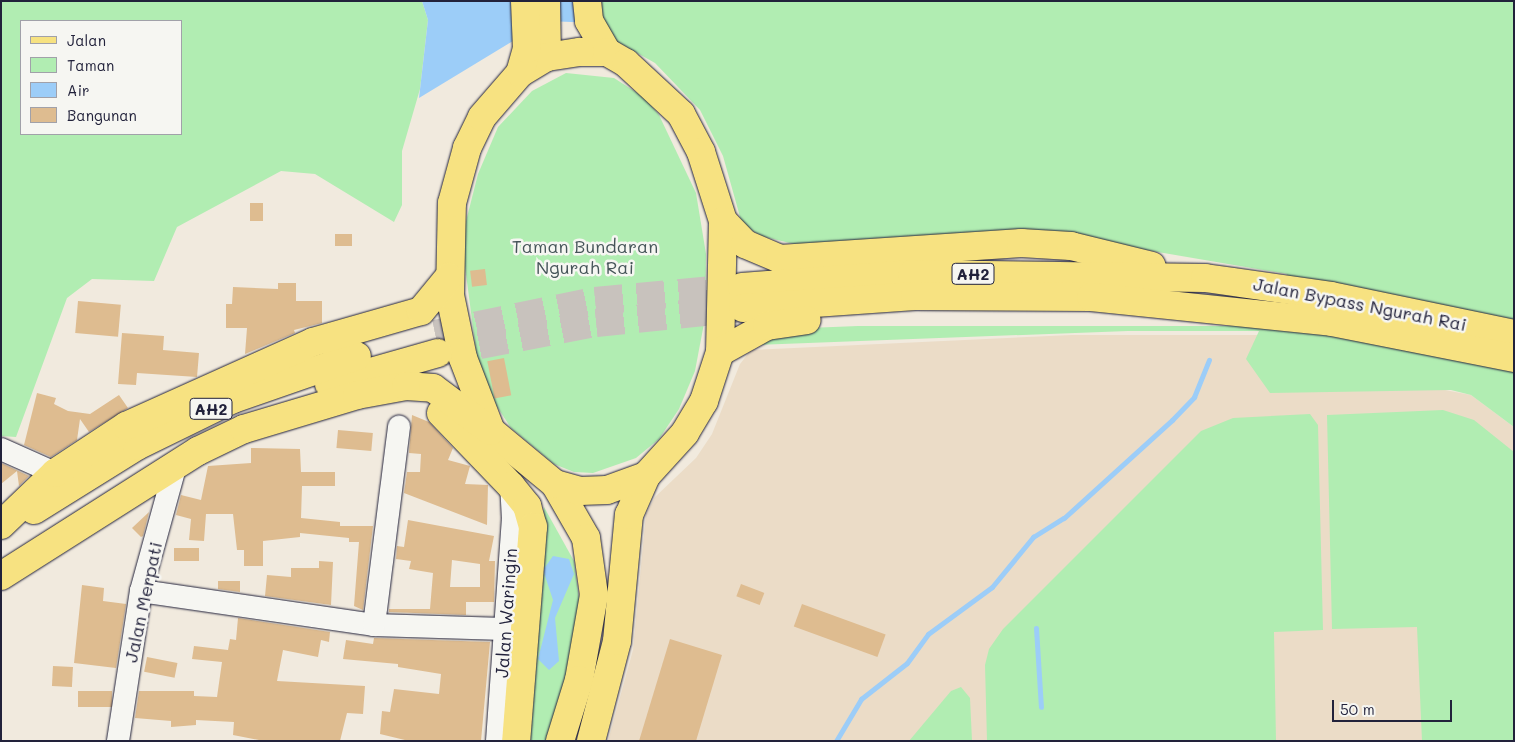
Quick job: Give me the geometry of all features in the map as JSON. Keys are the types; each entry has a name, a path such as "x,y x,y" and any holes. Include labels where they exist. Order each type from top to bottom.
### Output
{"main road":[{"path":"525,1 540,45"},
{"path":"491,431 463,358 449,277 451,212 461,166 482,118 520,73 540,45 546,1"},
{"path":"569,1 590,45"},
{"path":"587,1 590,45"},
{"path":"540,45 590,45 654,85 681,114 701,152 723,221 720,352 704,401 686,434 646,476 629,516 617,641 591,741"},
{"path":"723,221 745,244 780,259 1021,242 1071,246 1205,278"},
{"name":"AH2","path":"1190,310 1091,297 1006,294 742,298 912,274 1205,278"},
{"path":"1,525 55,473 126,426 222,379 313,342 421,311 449,277"},
{"name":"Jalan Bypass Ngurah Rai","path":"1205,278 1321,294 1514,334"},
{"path":"720,352 767,326 790,321 908,312 1190,310"},
{"name":"Jalan Bypass Ngurah Rai","path":"1190,310 1332,322 1514,358"},
{"name":"AH2","path":"1,533 137,446 232,399 437,343 221,426 97,492 36,537 1,569"},
{"path":"1,576 176,464 244,429 385,389 433,388 491,431 555,484 586,538 594,595 579,680 560,741"},
{"path":"385,389 440,412 511,486 527,506 533,527 516,741"},
{"path":"555,484 580,491 607,490 646,476"}],"street":[{"path":"374,625 399,427"},
{"path":"1,449 55,473"},
{"name":"Jalan Merpati","path":"118,741 141,591 176,464"},
{"name":"Jalan Waringin","path":"497,741 513,520 511,486"},
{"path":"141,591 374,625 504,629"}],"shaded area":[{"path":"1072,335 1303,335 1445,390 1471,395 1514,427 1514,741 608,741 633,650 646,514 655,497 696,458 712,434 740,364 751,350"}],"green space":[{"path":"1,1 422,1 428,20 420,89 402,151 402,205 394,222 315,174 281,171 177,227 154,281 92,279 67,298 16,437 1,436"},
{"path":"593,1 1514,1 1514,427 1471,395 1451,390 1270,393 1246,359 1259,331 1128,331 752,345 808,328 858,326 1261,326 1287,274 1058,235 834,244 794,244 761,236 742,224 723,156 700,110 655,63 614,40"},
{"name":"Taman Bundaran Ngurah Rai","path":"566,73 614,78 645,98 659,115 696,193 706,254 705,318 695,371 679,409 659,439 636,458 593,473 574,472 554,464 511,428 496,405 477,358 464,259 464,229 478,174 498,127 532,91"},
{"path":"1443,410 1474,420 1514,452 1514,741 1422,741 1417,627 1332,629 1327,415"},
{"path":"1310,414 1318,425 1323,630 1274,632 1276,741 987,741 985,665 989,649 1003,629 1201,431 1233,418"},
{"path":"544,507 574,561 580,606 575,646 550,741 526,741"},
{"path":"961,687 970,698 972,741 909,741 951,691"}],"water":[{"path":"422,1 593,1 597,23 546,21 419,98 428,20"},
{"path":"553,556 569,559 574,574 555,618 559,661 549,670 538,659 553,600 543,570"}],"building":[{"path":"250,203 263,203 263,221 250,221"},
{"path":"335,234 352,234 352,246 335,246"},
{"path":"485,269 487,285 472,287 470,271"},
{"path":"278,283 296,283 296,301 322,301 322,323 294,330 295,333 245,354 247,328 226,328 226,304 232,304 233,287 278,289"},
{"path":"78,301 121,305 118,337 75,333"},
{"path":"122,333 164,336 163,350 199,353 197,377 137,373 136,385 118,384"},
{"path":"504,358 511,395 495,399 487,361"},
{"path":"37,393 56,398 54,404 68,411 90,414 119,395 128,408 89,432 80,419 77,440 51,457 24,445"},
{"path":"412,415 429,422 453,448 448,460 470,466 465,484 488,485 487,525 404,493 407,472 420,472 421,454 409,453"},
{"path":"338,430 373,433 371,451 336,448"},
{"path":"251,448 300,449 301,472 335,472 335,486 302,486 301,518 340,522 340,526 373,526 363,610 354,606 359,542 349,542 349,538 300,533 300,537 263,541 263,566 244,566 244,550 237,550 233,514 206,514 204,541 189,540 191,519 176,515 181,495 201,500 208,466 251,463"},
{"path":"1,463 29,476 19,486 17,471 1,484"},
{"path":"149,512 143,536 141,537 132,528"},
{"path":"408,520 494,536 489,561 495,561 494,602 466,602 466,615 389,612 389,609 430,609 433,573 409,569 411,561 396,559 397,546 404,547","holes":["452,560 480,564 480,587 450,587"]},
{"path":"174,548 199,548 199,561 174,561"},
{"path":"319,561 333,562 331,605 265,596 267,575 291,577 291,568 319,568"},
{"path":"218,581 240,581 240,592 218,589"},
{"path":"741,584 764,593 760,605 736,596"},
{"path":"82,585 104,588 103,601 126,604 116,668 74,663"},
{"path":"802,604 886,634 877,657 794,627"},
{"path":"238,618 330,632 329,642 321,640 318,657 283,650 277,681 365,686 363,714 347,713 340,741 259,740 233,735 234,722 196,720 196,725 171,727 171,721 135,718 139,691 194,691 194,696 217,697 222,662 192,659 194,646 228,650 230,639 236,640"},
{"path":"374,638 490,642 481,741 409,741 380,734 382,711 390,712 394,689 439,694 441,674 398,667 398,664 343,659 346,640 373,644"},
{"path":"670,639 722,655 696,741 639,741"},
{"path":"147,657 177,663 175,678 144,672"},
{"path":"53,666 73,667 72,687 52,686"},
{"path":"78,691 112,691 112,707 78,707"}],"waterway":[{"path":"836,741 861,699 907,663 928,634 992,587 1033,537 1064,518 1172,420 1194,397 1209,360"},
{"path":"1036,628 1041,707"}],"tunnel":[{"path":"435,334 595,301 742,287"},
{"path":"438,353 596,323 743,308"}]}
